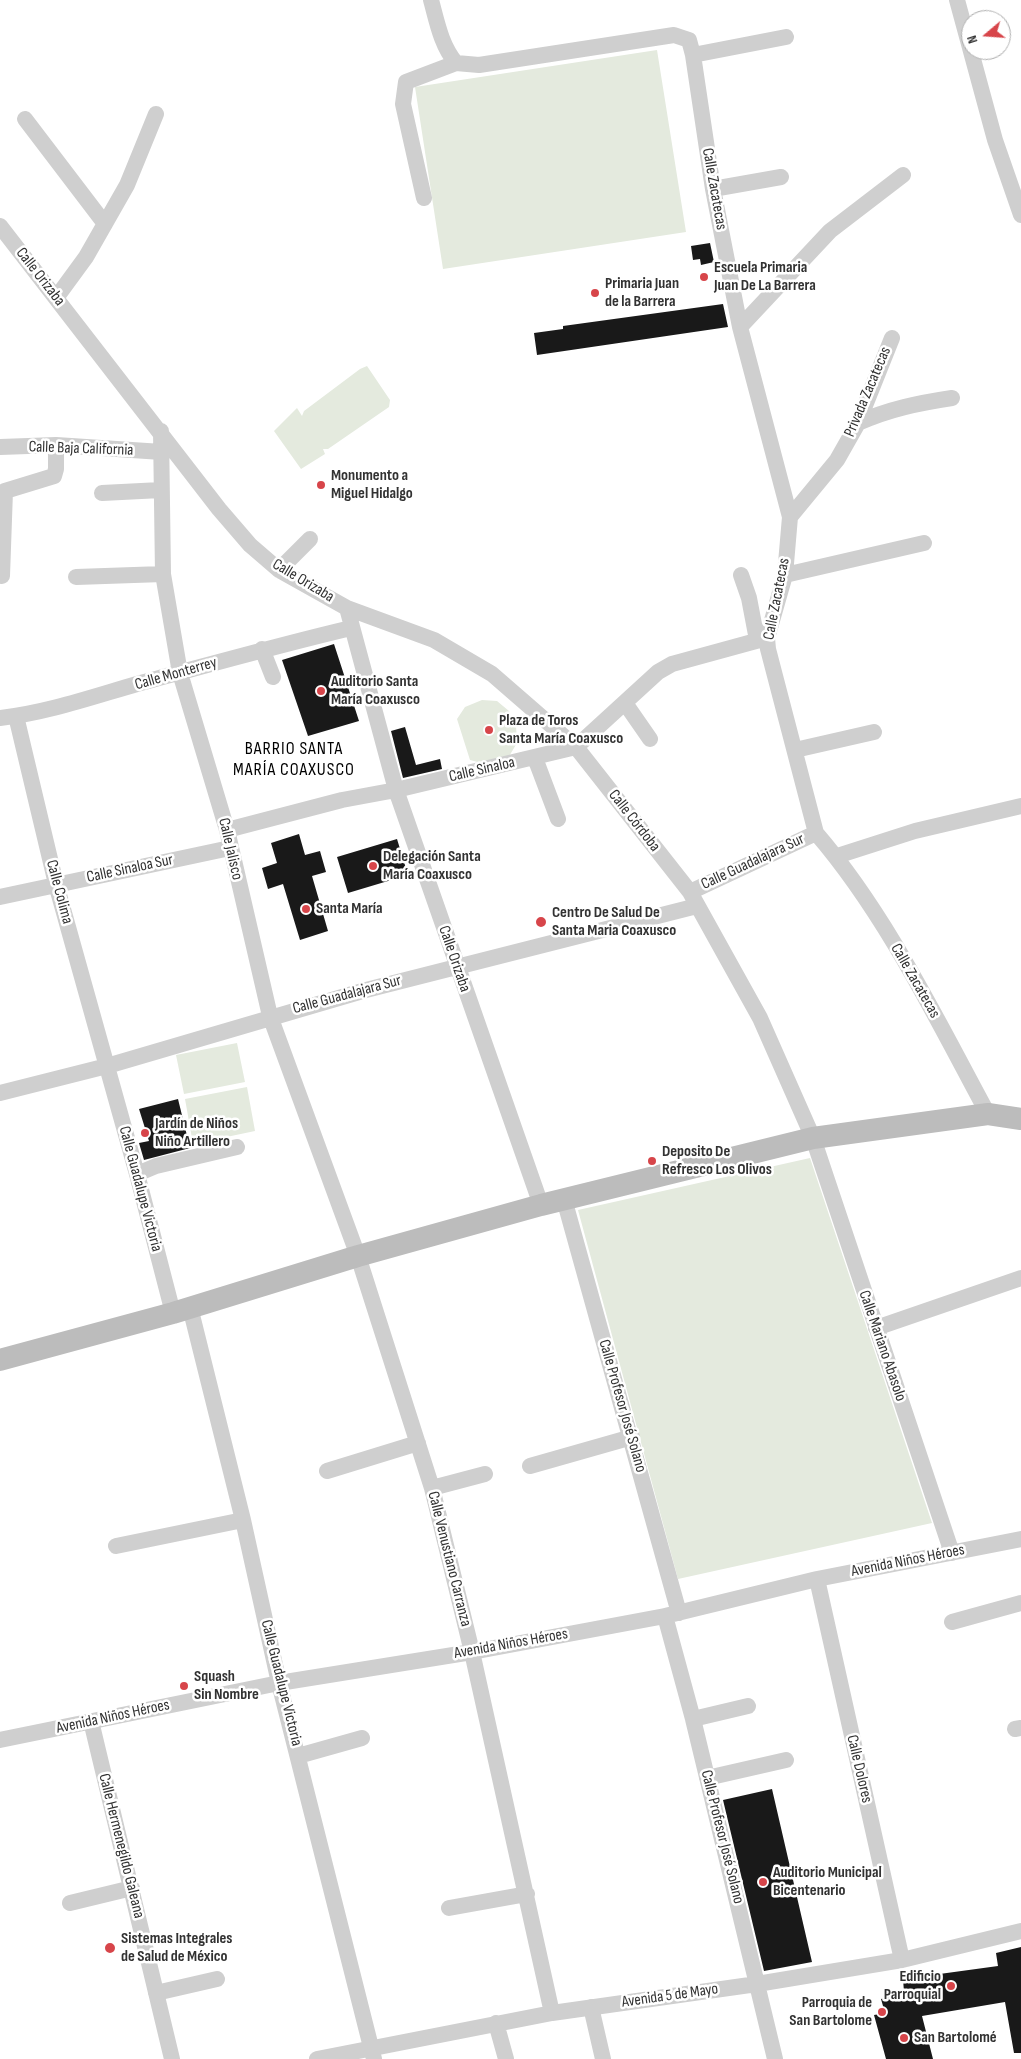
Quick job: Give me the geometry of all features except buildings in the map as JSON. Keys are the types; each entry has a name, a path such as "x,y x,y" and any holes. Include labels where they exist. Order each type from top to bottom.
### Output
{"street":[{"path":"430,0 442,40 448,54 456,63"},
{"path":"957,0 995,140 1021,215"},
{"path":"424,198 404,104 404,85 415,77 456,63 479,64 674,35 691,47 786,37"},
{"name":"Calle Zacatecas","path":"691,47 713,189 740,328 790,517 785,575 762,639 771,663 816,833 836,856 906,964 988,1114"},
{"path":"56,298 86,257 127,185 156,114"},
{"path":"25,119 105,224"},
{"path":"740,328 830,231 903,175"},
{"path":"713,189 781,177"},
{"name":"Calle Orizaba","path":"0,226 161,431 219,509 250,545 279,570 347,608 396,790 541,1205"},
{"name":"Privada Zacatecas","path":"790,517 837,460 858,423 892,338"},
{"path":"858,423 893,409 952,398"},
{"name":"Calle Jalisco","path":"161,431 163,574 180,672 227,830 270,1016 358,1256"},
{"path":"2,576 5,491 54,476 56,469 56,445"},
{"name":"Calle Baja California","path":"0,447 56,445 162,452"},
{"path":"102,492 161,490"},
{"path":"279,570 310,539"},
{"path":"785,575 924,543"},
{"path":"76,577 163,574"},
{"path":"741,574 762,639"},
{"name":"Calle Córdoba","path":"347,608 434,640 492,674 576,747 693,899 760,1018 813,1138"},
{"name":"Calle Monterrey","path":"8,717 351,628"},
{"name":"Calle Sinaloa","path":"227,830 342,800 396,790 576,747 644,683 672,664 762,639"},
{"path":"262,650 273,677"},
{"path":"625,702 650,739"},
{"name":"Calle Colima","path":"8,717 106,1066"},
{"path":"795,750 874,732"},
{"path":"535,758 558,819"},
{"path":"836,856 915,831 1021,806"},
{"name":"Calle Guadalajara Sur","path":"0,1093 106,1066 270,1016 457,968 693,899 816,833"},
{"name":"Calle Sinaloa Sur","path":"0,897 230,848"},
{"name":"Calle Guadalupe Victoria","path":"106,1066 137,1174 181,1310 243,1520 279,1683 373,2054"},
{"path":"0,1360 181,1310 358,1256 541,1205 813,1138 988,1114 1021,1120"},
{"name":"Calle Mariano Abasolo","path":"813,1138 952,1552"},
{"path":"137,1174 156,1166 237,1147"},
{"name":"Calle Profesor José Solano","path":"564,1199 632,1438 672,1614 693,1719 775,2059"},
{"name":"Calle Venustiano Carranza","path":"358,1256 432,1488 472,1652 552,2013"},
{"path":"876,1328 1021,1278"},
{"path":"530,1466 632,1438"},
{"path":"327,1471 418,1444"},
{"path":"432,1488 485,1474"},
{"path":"116,1546 243,1520"},
{"name":"Avenida Niños Héroes","path":"0,1740 279,1683 472,1652 672,1614 817,1579 1021,1539"},
{"name":"Calle Dolores","path":"817,1579 902,1960"},
{"path":"952,1622 1021,1603"},
{"path":"693,1719 748,1706"},
{"name":"Calle Hermenegildo Galeana","path":"91,1721 172,2059"},
{"path":"298,1756 362,1738"},
{"path":"707,1778 786,1760"},
{"path":"70,1903 132,1888"},
{"path":"449,1908 527,1894"},
{"name":"Avenida 5 de Mayo","path":"317,2059 373,2054 496,2023 552,2013 757,1984 902,1960 1021,1931"},
{"path":"156,1993 216,1979"},
{"path":"591,2007 603,2059"},
{"path":"496,2023 506,2059"}],"shaded area":[{"path":"657,50 686,232 443,269 415,87"},
{"path":"367,366 390,400 389,407 328,449 323,449 325,454 301,469 274,431 297,408 302,416 304,411 360,369"},
{"name":"Plaza de Toros Santa María Coaxusco","path":"482,700 497,701 509,711 516,725 517,743 508,758 485,764 470,760 457,719 465,707"},
{"path":"237,1043 245,1082 184,1094 176,1055"},
{"path":"247,1087 255,1131 193,1144 185,1099"},
{"path":"810,1158 932,1523 678,1579 578,1210"}],"place":[{"name":"Escuela Primaria Juan De La Barrera","path":"704,277"},
{"name":"Primaria Juan de la Barrera","path":"595,293"},
{"name":"Monumento a Miguel Hidalgo","path":"321,485"},
{"name":"Auditorio Santa María Coaxusco","path":"321,691"},
{"name":"Plaza de Toros Santa María Coaxusco","path":"489,730"},
{"name":"Delegación Santa María Coaxusco","path":"373,866"},
{"name":"Santa María","path":"306,909"},
{"name":"Centro De Salud De Santa Maria Coaxusco","path":"541,922"},
{"name":"Jardín de Niños Niño Artillero","path":"145,1133"},
{"name":"Deposito De Refresco Los Olivos","path":"652,1161"},
{"name":"Squash Sin Nombre","path":"184,1686"},
{"name":"Auditorio Municipal Bicentenario","path":"763,1882"},
{"name":"Sistemas Integrales de Salud de México","path":"110,1948"},
{"name":"Edificio Parroquial","path":"951,1986"},
{"name":"Parroquia de San Bartolome","path":"882,2012"},
{"name":"San Bartolomé","path":"904,2038"}],"district":[{"name":"BARRIO SANTA MARÍA COAXUSCO","path":"294,760"}]}
